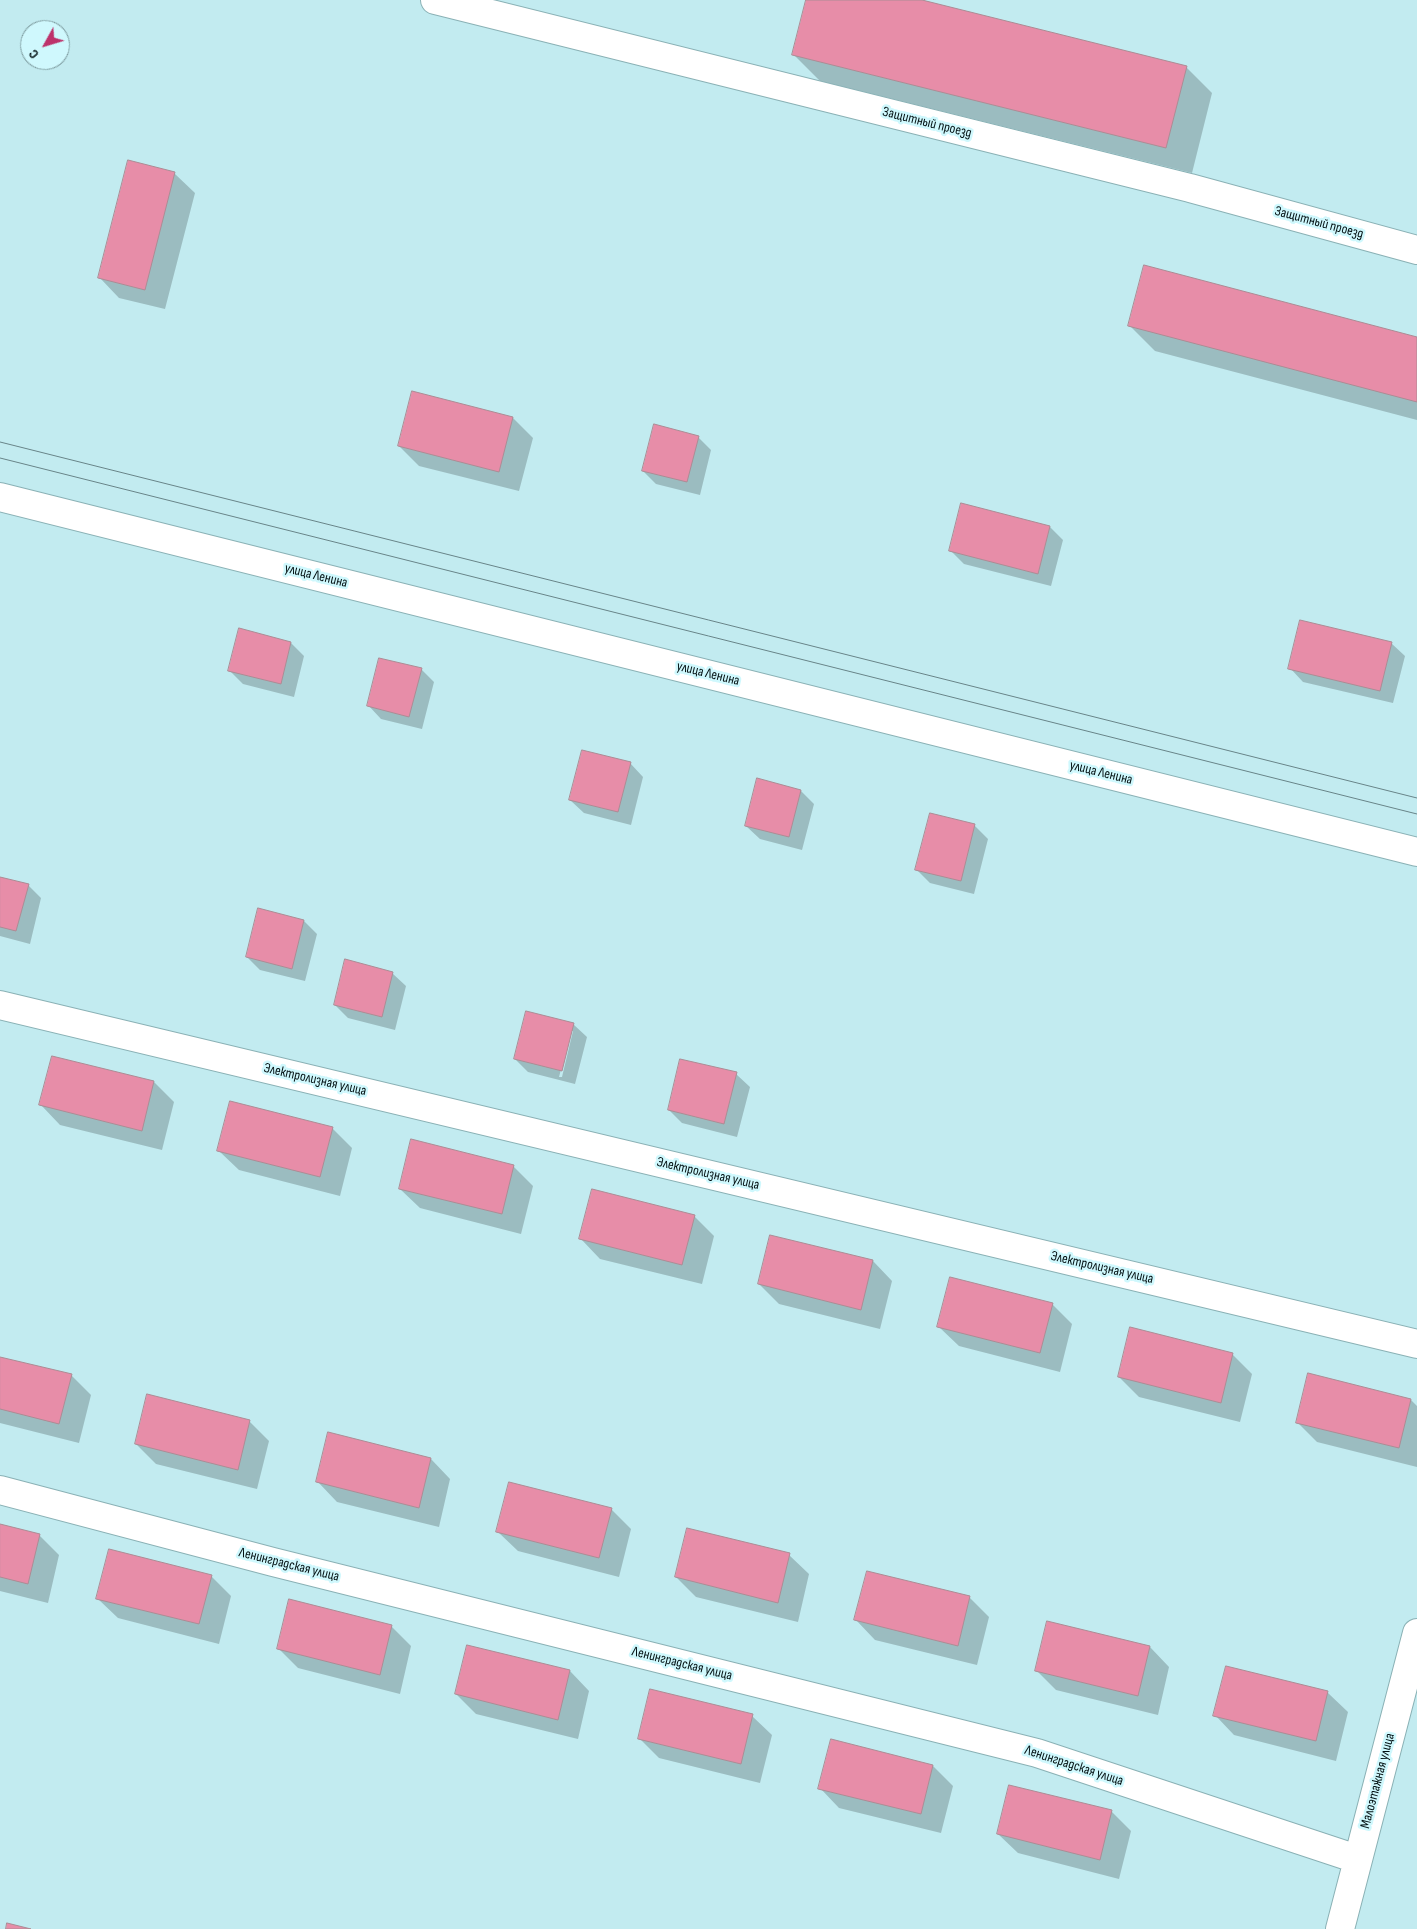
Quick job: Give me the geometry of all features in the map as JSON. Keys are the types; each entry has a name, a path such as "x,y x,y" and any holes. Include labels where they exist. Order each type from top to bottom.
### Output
{"street":[{"name":"Защитный проезд","path":"435,0 1181,186 1417,250"},
{"name":"улица Ленина","path":"0,497 1417,852"},
{"name":"Электролизная улица","path":"0,1005 1417,1344"},
{"name":"Ленинградская улица","path":"0,1490 283,1564 1037,1752 1357,1859"},
{"name":"Малоэтажная улица","path":"1340,1929 1417,1633"}],"building":[{"path":"806,0 922,0 1187,66 1166,148 792,55"},
{"path":"128,160 175,172 145,290 98,278"},
{"path":"1144,265 1417,337 1417,402 1128,326"},
{"path":"412,391 513,417 499,472 398,446"},
{"path":"654,424 699,436 687,482 642,471"},
{"path":"961,503 1050,526 1038,574 949,551"},
{"path":"1300,620 1392,642 1380,691 1288,669"},
{"path":"239,628 291,642 281,684 228,671"},
{"path":"379,658 422,668 409,717 367,706"},
{"path":"582,750 631,762 618,812 569,800"},
{"path":"757,778 801,790 789,837 745,826"},
{"path":"930,813 975,824 961,881 915,870"},
{"path":"0,877 29,884 16,931 0,927"},
{"path":"258,908 304,920 292,969 246,957"},
{"path":"345,959 393,972 382,1017 334,1005"},
{"path":"526,1011 574,1023 562,1071 514,1059"},
{"path":"52,1056 154,1081 142,1131 39,1105"},
{"path":"680,1059 737,1072 724,1124 668,1110"},
{"path":"230,1101 333,1127 320,1177 217,1151"},
{"path":"411,1139 514,1165 502,1214 399,1189"},
{"path":"592,1189 695,1215 682,1265 579,1239"},
{"path":"770,1235 873,1260 861,1310 758,1284"},
{"path":"950,1277 1053,1303 1040,1353 937,1327"},
{"path":"1130,1327 1233,1353 1221,1403 1118,1377"},
{"path":"0,1357 72,1374 59,1424 0,1409"},
{"path":"1308,1373 1411,1399 1399,1448 1296,1423"},
{"path":"147,1394 250,1420 238,1470 135,1444"},
{"path":"328,1432 431,1458 419,1508 316,1482"},
{"path":"509,1482 612,1508 599,1558 496,1532"},
{"path":"0,1524 40,1534 28,1584 0,1577"},
{"path":"687,1528 790,1553 778,1603 675,1577"},
{"path":"109,1549 212,1575 199,1624 96,1599"},
{"path":"867,1571 970,1596 958,1646 854,1620"},
{"path":"289,1599 392,1625 380,1675 277,1649"},
{"path":"1047,1621 1150,1646 1138,1696 1035,1671"},
{"path":"467,1645 570,1670 558,1720 455,1694"},
{"path":"1226,1666 1328,1691 1316,1741 1213,1716"},
{"path":"650,1689 753,1714 741,1764 638,1739"},
{"path":"831,1739 933,1765 921,1814 818,1789"},
{"path":"1009,1785 1112,1810 1100,1860 997,1834"},
{"path":"7,1923 31,1929 6,1929"}],"tram line":[{"path":"0,442 1417,798"},
{"path":"0,458 1417,814"}]}
